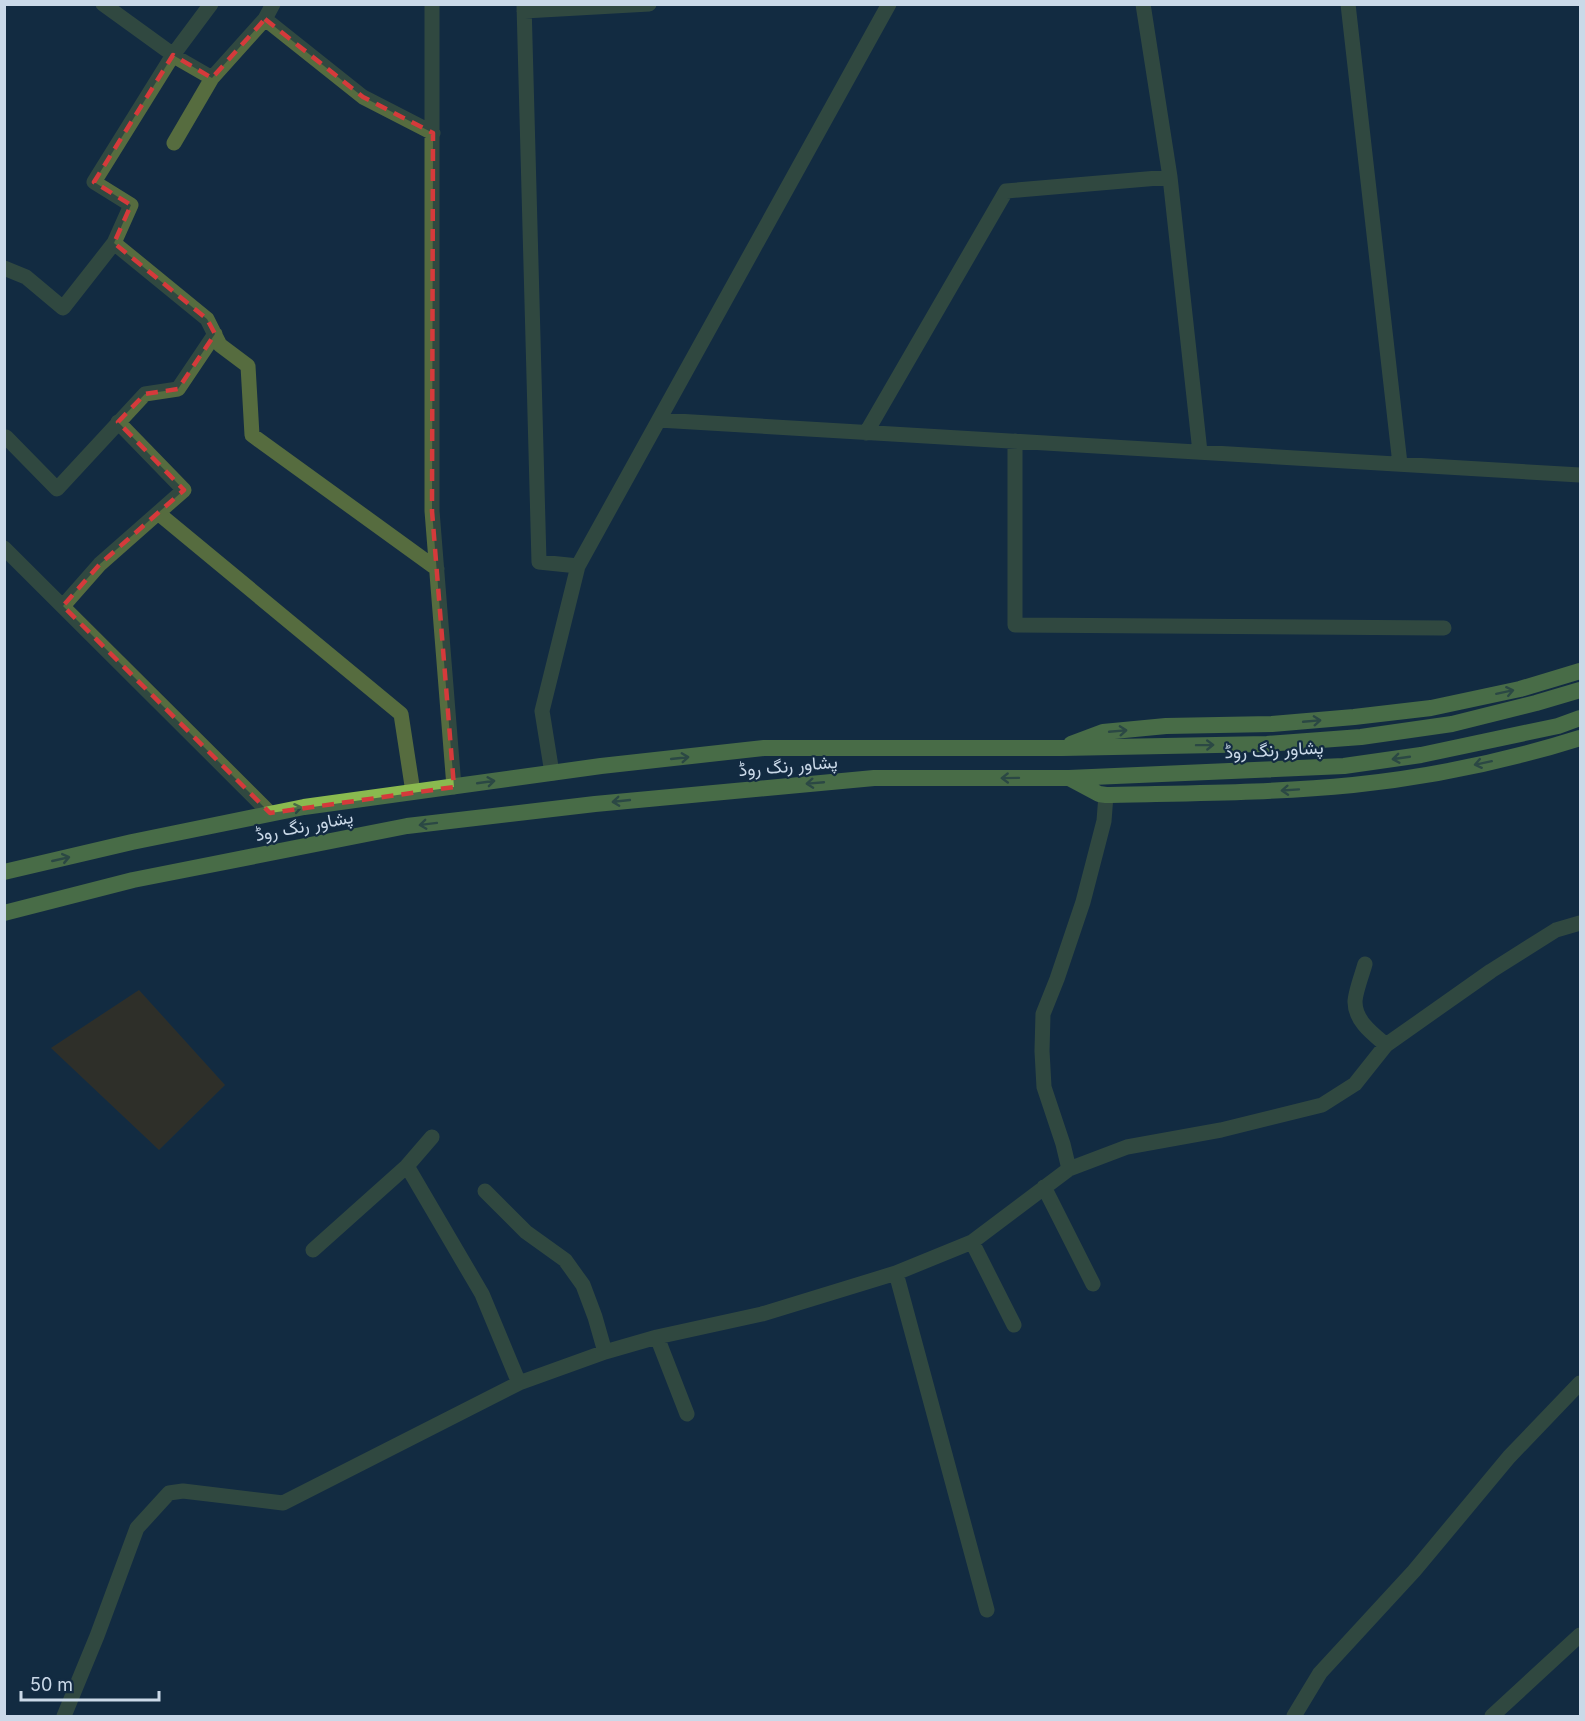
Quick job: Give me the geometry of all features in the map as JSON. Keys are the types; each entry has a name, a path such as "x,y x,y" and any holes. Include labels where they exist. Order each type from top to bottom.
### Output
{"highway":[{"path":"1062,748 1103,732 1166,726 1272,724 1431,708 1520,689 1581,671"},
{"name":"پشاور رنگ روڈ","path":"4,872 270,813 552,773 764,748 1062,748 1267,744 1361,737 1452,724 1581,690"},
{"name":"پشاور رنگ روڈ","path":"4,913 133,880 418,825 595,804 874,778 1069,778 1344,766 1421,755 1558,726 1581,718"},
{"path":"1069,778 1099,794 1106,795 1262,792 1353,785 1445,771 1535,752 1581,738"}],"street":[{"path":"103,4 120,10 173,55 212,78"},
{"path":"4,268 26,277 63,308 114,243 130,205 94,182 173,55 211,4"},
{"path":"174,143 212,78 265,19 273,4"},
{"path":"432,4 432,511 454,787"},
{"path":"578,566 539,561 524,8 649,4"},
{"path":"552,773 542,711 578,566 889,4"},
{"path":"1143,4 1170,177 1200,452"},
{"path":"1348,4 1400,464"},
{"path":"265,19 363,97 433,133"},
{"path":"866,433 1006,190 1170,177"},
{"path":"114,243 207,319 220,345 248,366 252,435 437,568"},
{"path":"4,439 6,437 57,489 145,394 178,389 215,334"},
{"path":"659,420 1581,475"},
{"path":"63,606 100,564 184,490 118,422"},
{"path":"1015,441 1015,625 1444,628"},
{"path":"158,513 401,714 413,792"},
{"path":"4,548 270,813"},
{"path":"1069,1169 1044,1087 1043,1014 1058,979 1083,902 1104,821 1106,795"},
{"path":"64,1716 97,1636 137,1528 169,1493 183,1491 283,1503 519,1383 605,1352 657,1337 762,1314 896,1273 972,1242 1069,1169 1127,1147 1221,1130 1322,1105 1354,1084 1386,1045 1491,971 1556,930 1581,923"},
{"path":"1365,964 1354,1001 1357,1013 1366,1027 1386,1045"},
{"path":"313,1250 407,1166 432,1137"},
{"path":"407,1166 482,1294 519,1383"},
{"path":"1044,1187 1093,1284"},
{"path":"485,1191 526,1232 565,1260 583,1285 605,1352"},
{"path":"972,1242 1014,1325"},
{"path":"896,1273 987,1610"},
{"path":"657,1337 687,1414"},
{"path":"1294,1716 1320,1673 1414,1571 1509,1457 1581,1383"},
{"path":"1492,1716 1581,1635"}],"highlighted area":[{"path":"265,19 363,97 433,133 432,511 454,787 270,813 63,606 100,564 184,490 118,422 145,394 178,389 215,334 207,319 114,243 131,205 94,182 173,55 212,78"}],"shaded area":[{"path":"139,990 225,1085 159,1150 51,1048"}]}
